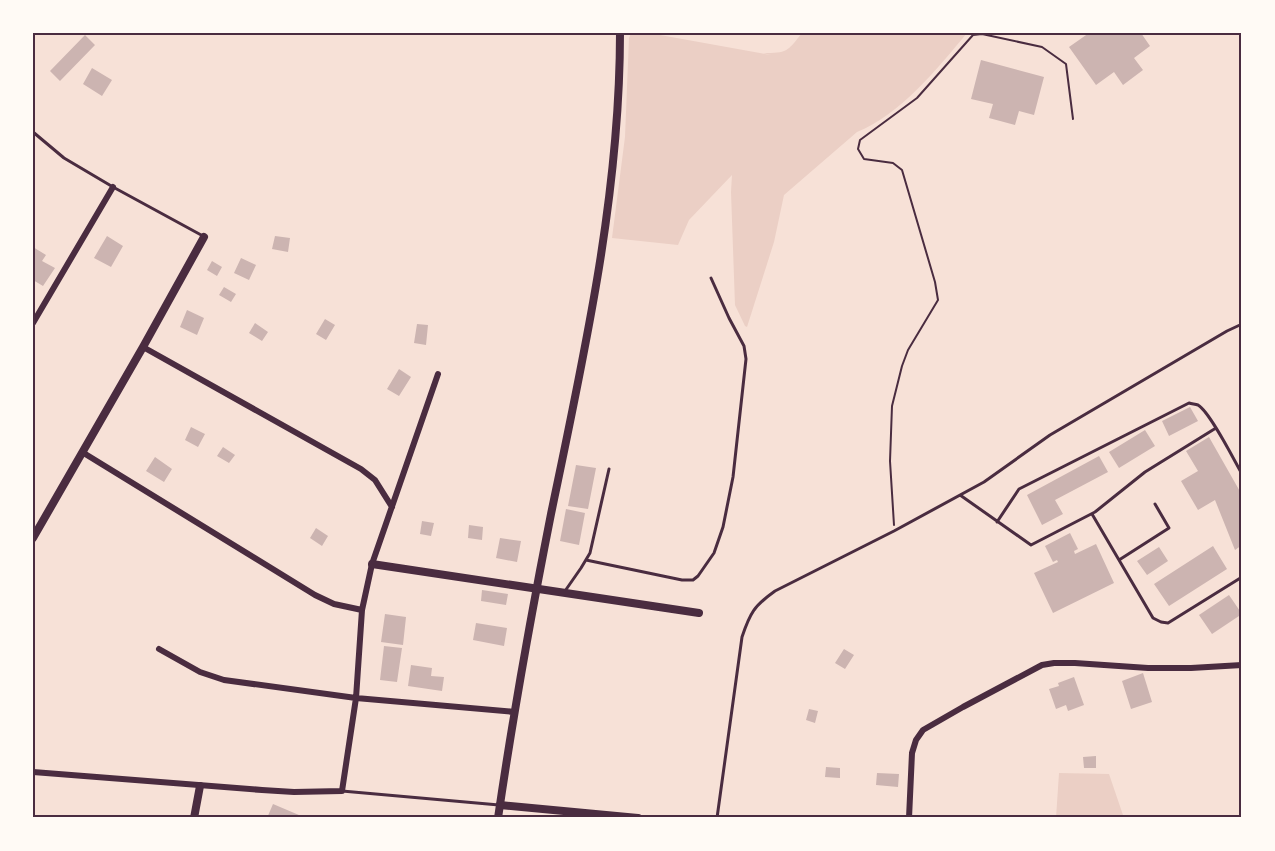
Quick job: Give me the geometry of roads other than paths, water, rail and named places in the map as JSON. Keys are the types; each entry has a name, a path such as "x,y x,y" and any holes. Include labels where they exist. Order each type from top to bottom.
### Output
{"main road":[{"path":"498,818 536,589 603,239 616,136 620,33"}],"street":[{"path":"33,323 113,187"},
{"path":"33,538 204,237"},
{"path":"143,347 361,469 375,480 392,507"},
{"path":"33,772 294,792 342,791 356,698 363,610 372,564 438,374"},
{"path":"82,452 315,595 334,604 363,610"},
{"path":"372,564 699,613"},
{"path":"159,649 200,672 224,680 356,698 515,712"},
{"path":"909,818 912,753 916,740 923,730 1041,665 1075,663 1148,668 1242,666"},
{"path":"195,818 200,786"},
{"path":"500,805 638,818"}],"lane":[{"path":"33,132 64,158 204,237"},
{"path":"586,560 682,580 693,580 714,553 723,527 734,477 746,359 744,346 711,278"},
{"path":"717,818 742,637 749,616 763,600 775,591 894,531 984,482 1050,435 1242,324"},
{"path":"997,522 1019,489 1189,403 1198,405 1216,428 1242,474"},
{"path":"960,495 1031,545 1092,514 1145,472 1216,428"},
{"path":"564,593 590,553 609,469"},
{"path":"1119,560 1169,528 1155,504"},
{"path":"1092,514 1153,618 1161,622 1168,623 1242,577"},
{"path":"342,791 500,805"}]}
